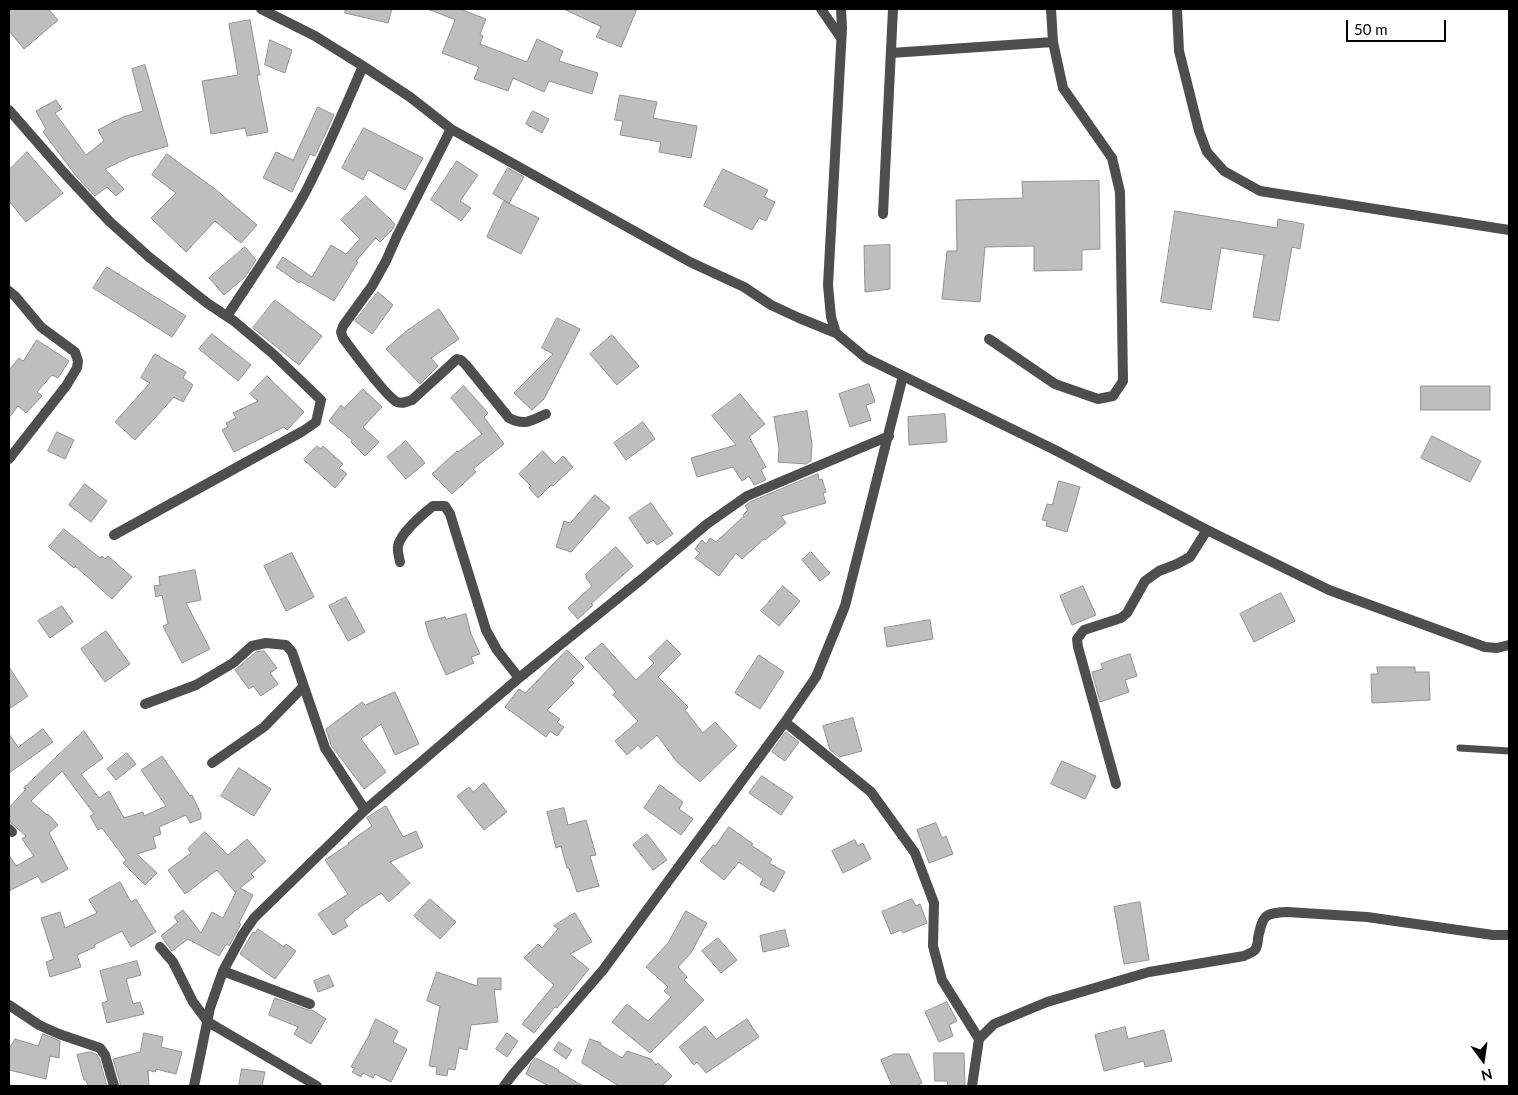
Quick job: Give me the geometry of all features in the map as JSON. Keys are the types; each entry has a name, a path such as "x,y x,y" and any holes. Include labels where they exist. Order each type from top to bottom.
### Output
{"street":[{"path":"261,9 314,36 363,66 410,97 451,129 690,262 744,287 778,308 836,333 866,358 1055,450 1207,530 1329,590 1485,647 1497,648 1509,645"},
{"path":"821,9 842,38"},
{"path":"836,333 831,317 828,285 842,38 841,9"},
{"path":"883,214 893,9"},
{"path":"989,339 1055,384 1098,399 1113,396 1123,381 1120,192 1112,158 1063,88 1053,42 1051,9"},
{"path":"1177,9 1180,51 1199,131 1207,152 1224,171 1260,191 1509,230"},
{"path":"891,53 1053,42"},
{"path":"227,316 306,192 336,130 363,66"},
{"path":"9,110 109,221 206,303 227,316 272,353 320,400 316,422 303,431 114,535"},
{"path":"451,129 386,261 372,286 343,326 343,338 388,394 397,402 406,403 412,400 457,359 461,360 509,418 526,423 546,414"},
{"path":"9,291 41,327 75,352 78,362 77,368 66,386 9,459"},
{"path":"504,1086 603,970 816,677 845,606 903,376"},
{"path":"194,1086 210,1008 223,971 243,934 254,918 365,810 519,678 707,524 747,496 888,436"},
{"path":"400,562 398,547 402,538 418,519 433,506 445,506 450,514 486,630 497,650 519,678"},
{"path":"1116,784 1077,639 1084,630 1120,618 1127,613 1145,581 1159,571 1190,557 1207,530"},
{"path":"145,704 196,685 233,663 252,646 266,643 286,645 292,652 325,748 365,810"},
{"path":"212,764 264,727 303,687"},
{"path":"785,722 871,792 915,853 934,903 933,946 942,980 980,1039"},
{"path":"972,1086 980,1039 994,1024 1047,1002 1149,972 1244,956 1254,952 1262,921 1267,915 1276,912 1367,917 1492,935 1509,935"},
{"path":"160,947 173,962 193,1002 208,1022 317,1086"},
{"path":"223,971 310,1004"},
{"path":"9,1005 38,1025 71,1039 100,1048 105,1055 114,1086"}],"lane":[{"path":"1460,748 1509,751"}],"building":[{"path":"12,9 48,9 58,20 24,49 9,31 9,12"},
{"path":"346,9 392,9 388,23 345,13"},
{"path":"428,9 460,9 486,19 480,34 483,36 480,44 527,62 537,39 563,51 559,61 598,73 592,94 549,81 544,92 513,78 508,91 474,79 479,67 442,53 455,20"},
{"path":"564,9 637,9 621,47 596,37 601,27"},
{"path":"250,20 260,75 257,75 268,132 247,136 245,128 211,134 202,81 238,75 229,24"},
{"path":"270,40 292,50 285,73 265,65"},
{"path":"145,65 168,146 130,157 105,169 124,189 116,196 107,187 95,196 77,177 43,132 46,129 36,111 56,100 62,109 55,113 86,155 104,141 98,130 123,117 143,111 132,69"},
{"path":"620,95 657,102 653,118 697,126 691,158 659,152 661,142 620,135 623,121 615,120"},
{"path":"318,107 334,115 315,156 310,154 292,192 263,178 276,152 293,160"},
{"path":"533,111 549,119 542,133 526,124"},
{"path":"364,128 423,158 405,190 368,170 363,180 342,168"},
{"path":"27,152 63,193 26,222 9,201 9,170"},
{"path":"167,154 215,189 257,225 241,243 215,221 186,252 151,218 176,193 152,175"},
{"path":"457,161 478,175 460,201 471,208 461,221 431,200"},
{"path":"508,168 524,177 509,203 493,194"},
{"path":"723,169 768,190 764,197 775,202 766,221 759,218 752,230 704,206"},
{"path":"1099,181 1100,249 1082,250 1082,270 1034,271 1034,246 985,247 980,302 942,299 947,251 957,251 956,200 1023,198 1022,182"},
{"path":"366,196 395,224 392,230 380,242 376,238 356,261 358,262 334,301 300,281 299,283 276,267 283,257 312,277 331,245 346,254 360,239 341,220"},
{"path":"504,201 539,218 521,254 487,237"},
{"path":"1175,211 1277,228 1278,219 1304,224 1300,249 1292,247 1279,321 1253,317 1264,255 1221,248 1211,310 1161,302"},
{"path":"890,245 890,289 865,292 864,246"},
{"path":"245,247 256,260 244,278 224,295 209,278"},
{"path":"107,267 186,316 172,337 93,288"},
{"path":"378,292 393,305 372,334 355,321"},
{"path":"275,300 322,336 299,365 253,328"},
{"path":"439,309 459,339 431,358 438,366 420,384 386,349 405,332"},
{"path":"557,318 580,329 544,399 532,410 514,393 553,354 542,348"},
{"path":"212,334 251,365 238,381 199,349"},
{"path":"612,335 639,366 617,385 590,354"},
{"path":"37,340 69,361 58,378 52,375 37,392 42,396 26,413 18,406 9,418 9,370 19,358 23,361"},
{"path":"155,354 186,372 183,378 193,385 183,402 174,397 135,440 115,422 150,383 141,378"},
{"path":"267,376 304,412 287,430 284,427 234,452 222,430 228,427 226,423 236,418 233,413 258,401 250,394"},
{"path":"869,384 875,402 866,405 871,420 850,427 839,394"},
{"path":"464,386 488,413 484,417 504,444 473,469 476,472 452,494 432,474 457,451 482,434 451,398"},
{"path":"1421,386 1490,386 1490,410 1421,410"},
{"path":"363,389 382,407 363,427 379,442 365,456 351,442 352,440 329,421 341,405 344,408"},
{"path":"740,394 765,424 749,437 766,467 761,470 766,480 754,485 749,476 742,481 733,467 697,477 691,458 736,445 712,416"},
{"path":"807,411 812,444 811,461 806,464 778,462 779,449 774,417"},
{"path":"945,414 947,442 909,445 908,417"},
{"path":"643,422 655,439 626,460 614,443"},
{"path":"57,432 74,440 65,459 48,451"},
{"path":"1432,436 1481,461 1470,482 1421,458"},
{"path":"406,441 425,463 406,479 387,457"},
{"path":"317,446 321,449 323,446 343,464 339,468 347,474 335,488 304,460"},
{"path":"543,451 555,464 563,456 573,467 538,498 529,488 531,486 519,474"},
{"path":"818,474 819,480 822,479 826,492 823,493 826,503 781,516 786,523 764,539 742,559 736,553 719,576 695,558 700,553 695,549 702,540 706,544 710,538 716,542 744,516 748,510 745,506 750,502"},
{"path":"1059,481 1080,487 1067,532 1046,526 1047,521 1042,520 1047,504 1052,505"},
{"path":"85,484 107,501 91,522 69,505"},
{"path":"595,495 610,508 571,552 556,547 564,521 570,523"},
{"path":"651,503 673,534 657,545 653,540 647,544 629,518"},
{"path":"64,529 100,558 102,556 105,559 108,556 132,577 112,599 75,566 74,568 49,547"},
{"path":"616,547 633,566 591,604 593,605 578,619 568,608 592,586 586,578 586,574"},
{"path":"811,552 830,573 820,581 802,560"},
{"path":"292,553 314,597 286,611 264,566"},
{"path":"195,570 201,600 186,603 210,649 182,663 163,626 168,624 162,595 156,597 154,586 160,585 159,577"},
{"path":"783,586 800,601 779,626 761,611"},
{"path":"1083,586 1096,615 1072,625 1060,596"},
{"path":"1281,593 1295,621 1254,642 1240,614"},
{"path":"346,597 365,632 348,641 329,606"},
{"path":"62,606 73,622 50,638 38,621"},
{"path":"466,614 471,634 480,654 471,657 474,663 446,675 425,622"},
{"path":"930,620 933,639 887,647 884,628"},
{"path":"106,631 130,664 105,682 81,649"},
{"path":"667,640 681,654 658,677 688,707 685,710 703,733 715,722 737,746 700,782 677,762 657,735 641,749 638,745 627,755 615,741 638,721 613,695 616,692 585,658 602,643 636,680 654,663 649,658"},
{"path":"567,650 584,667 571,680 574,683 547,710 560,719 557,722 564,727 557,736 550,731 546,737 505,707 519,689 525,693"},
{"path":"264,651 277,668 270,673 278,684 261,696 253,686 249,689 235,670 256,652"},
{"path":"1130,654 1137,676 1125,680 1129,692 1100,702 1092,672 1103,669 1101,664"},
{"path":"759,655 784,672 760,709 735,693"},
{"path":"9,667 28,696 9,709"},
{"path":"1377,667 1415,667 1415,672 1429,672 1430,700 1372,703 1371,674 1378,674"},
{"path":"395,692 419,744 395,755 381,724 361,739 386,772 364,789 331,745 326,729 362,702 365,705"},
{"path":"853,718 862,751 839,757 830,750 823,726"},
{"path":"43,729 53,742 9,773 9,734 18,747"},
{"path":"84,731 103,758 81,774 99,798 109,791 124,818 143,812 144,816 166,806 141,770 162,756 190,796 192,795 201,814 201,819 190,823 186,815 159,827 161,834 153,837 156,848 137,854 157,873 145,885 123,863 126,860 102,828 98,830 90,816 94,814 62,771 31,801 48,814 58,825 49,833 68,869 42,883 38,876 9,891 9,855 16,866 34,856 22,839 26,836 9,821 9,808 26,789 24,788"},
{"path":"786,732 799,742 785,761 772,752"},
{"path":"127,753 136,764 116,780 107,769"},
{"path":"1062,761 1096,776 1085,799 1051,784"},
{"path":"239,768 271,789 254,816 221,796"},
{"path":"762,776 793,797 781,815 749,793"},
{"path":"484,783 507,812 484,830 457,796 469,787 473,792"},
{"path":"660,785 683,802 679,809 693,819 681,835 644,808"},
{"path":"386,806 403,837 416,831 423,847 390,862 410,883 389,902 381,893 353,912 344,920 348,926 333,935 318,914 348,894 325,860 372,826 367,818"},
{"path":"564,808 568,825 586,820 596,855 590,856 599,886 577,892 569,868 567,868 561,846 556,848 547,812"},
{"path":"936,823 942,838 946,836 953,854 929,863 917,830"},
{"path":"729,827 772,859 769,863 785,872 774,892 760,884 763,879 739,862 724,880 700,861 713,845 715,846"},
{"path":"205,832 228,855 247,839 266,861 251,874 254,877 240,888 253,895 229,946 226,944 219,956 188,939 172,951 161,936 178,922 174,917 183,910 201,933 212,912 223,918 237,890 235,892 217,870 185,894 168,870 191,853 188,849"},
{"path":"647,834 667,860 653,870 633,845"},
{"path":"855,840 858,846 863,843 871,859 843,873 832,851"},
{"path":"120,882 131,902 136,899 156,932 131,947 122,931 77,955 81,967 50,977 46,962 54,959 41,918 60,912 65,928 97,913 89,900"},
{"path":"430,899 456,922 440,939 414,916"},
{"path":"912,899 916,906 920,904 927,923 903,933 901,930 891,934 882,912"},
{"path":"1140,902 1149,960 1124,964 1114,907"},
{"path":"686,911 707,923 691,953 678,967 687,977 684,980 704,1000 650,1053 612,1022 627,1004 648,1021 671,997 664,991 668,987 646,967 668,943"},
{"path":"575,913 592,942 570,954 589,969 534,1033 522,1024 554,985 524,958 538,944 542,948 558,929 554,926"},
{"path":"258,929 284,947 286,944 296,951 275,979 240,954 253,932 255,933"},
{"path":"785,930 789,946 763,952 760,936"},
{"path":"718,938 737,960 721,973 702,951"},
{"path":"137,961 141,975 126,979 133,1004 140,1002 144,1014 107,1023 102,1003 108,1001 100,971"},
{"path":"437,972 477,986 478,978 501,978 501,990 494,989 498,1022 471,1025 467,1050 459,1048 455,1070 448,1069 447,1076 436,1074 437,1067 429,1066 440,1006 427,1001"},
{"path":"329,975 334,986 318,992 314,981"},
{"path":"275,998 312,1010 326,1019 311,1044 294,1034 298,1027 269,1015"},
{"path":"947,1002 957,1021 949,1025 953,1036 939,1042 925,1012"},
{"path":"376,1019 398,1031 393,1042 407,1049 391,1082 375,1074 373,1078 363,1073 361,1077 352,1072 355,1068 351,1067 371,1032"},
{"path":"747,1019 759,1037 706,1073 697,1062 694,1065 679,1047 705,1026 716,1039"},
{"path":"1125,1027 1128,1039 1164,1030 1172,1061 1145,1067 1144,1061 1104,1071 1095,1035"},
{"path":"144,1033 163,1037 161,1047 182,1052 176,1074 156,1069 155,1072 148,1070 149,1086 121,1086 113,1059 140,1052"},
{"path":"507,1033 518,1041 507,1057 496,1049"},
{"path":"43,1034 60,1041 59,1058 50,1056 46,1079 9,1070 9,1049 15,1039 38,1046"},
{"path":"590,1039 601,1043 601,1045 622,1058 627,1051 651,1059 656,1065 658,1063 672,1076 662,1086 619,1086 582,1063"},
{"path":"559,1042 572,1050 566,1059 554,1050"},
{"path":"90,1052 96,1054 99,1058 107,1086 88,1086 86,1080 84,1080 77,1055"},
{"path":"934,1053 964,1053 965,1086 947,1086 948,1081 935,1081"},
{"path":"895,1054 909,1054 922,1083 915,1086 892,1086 881,1060"},
{"path":"536,1058 583,1086 549,1086 526,1074 531,1063"},
{"path":"242,1069 265,1072 262,1086 239,1086"}]}
